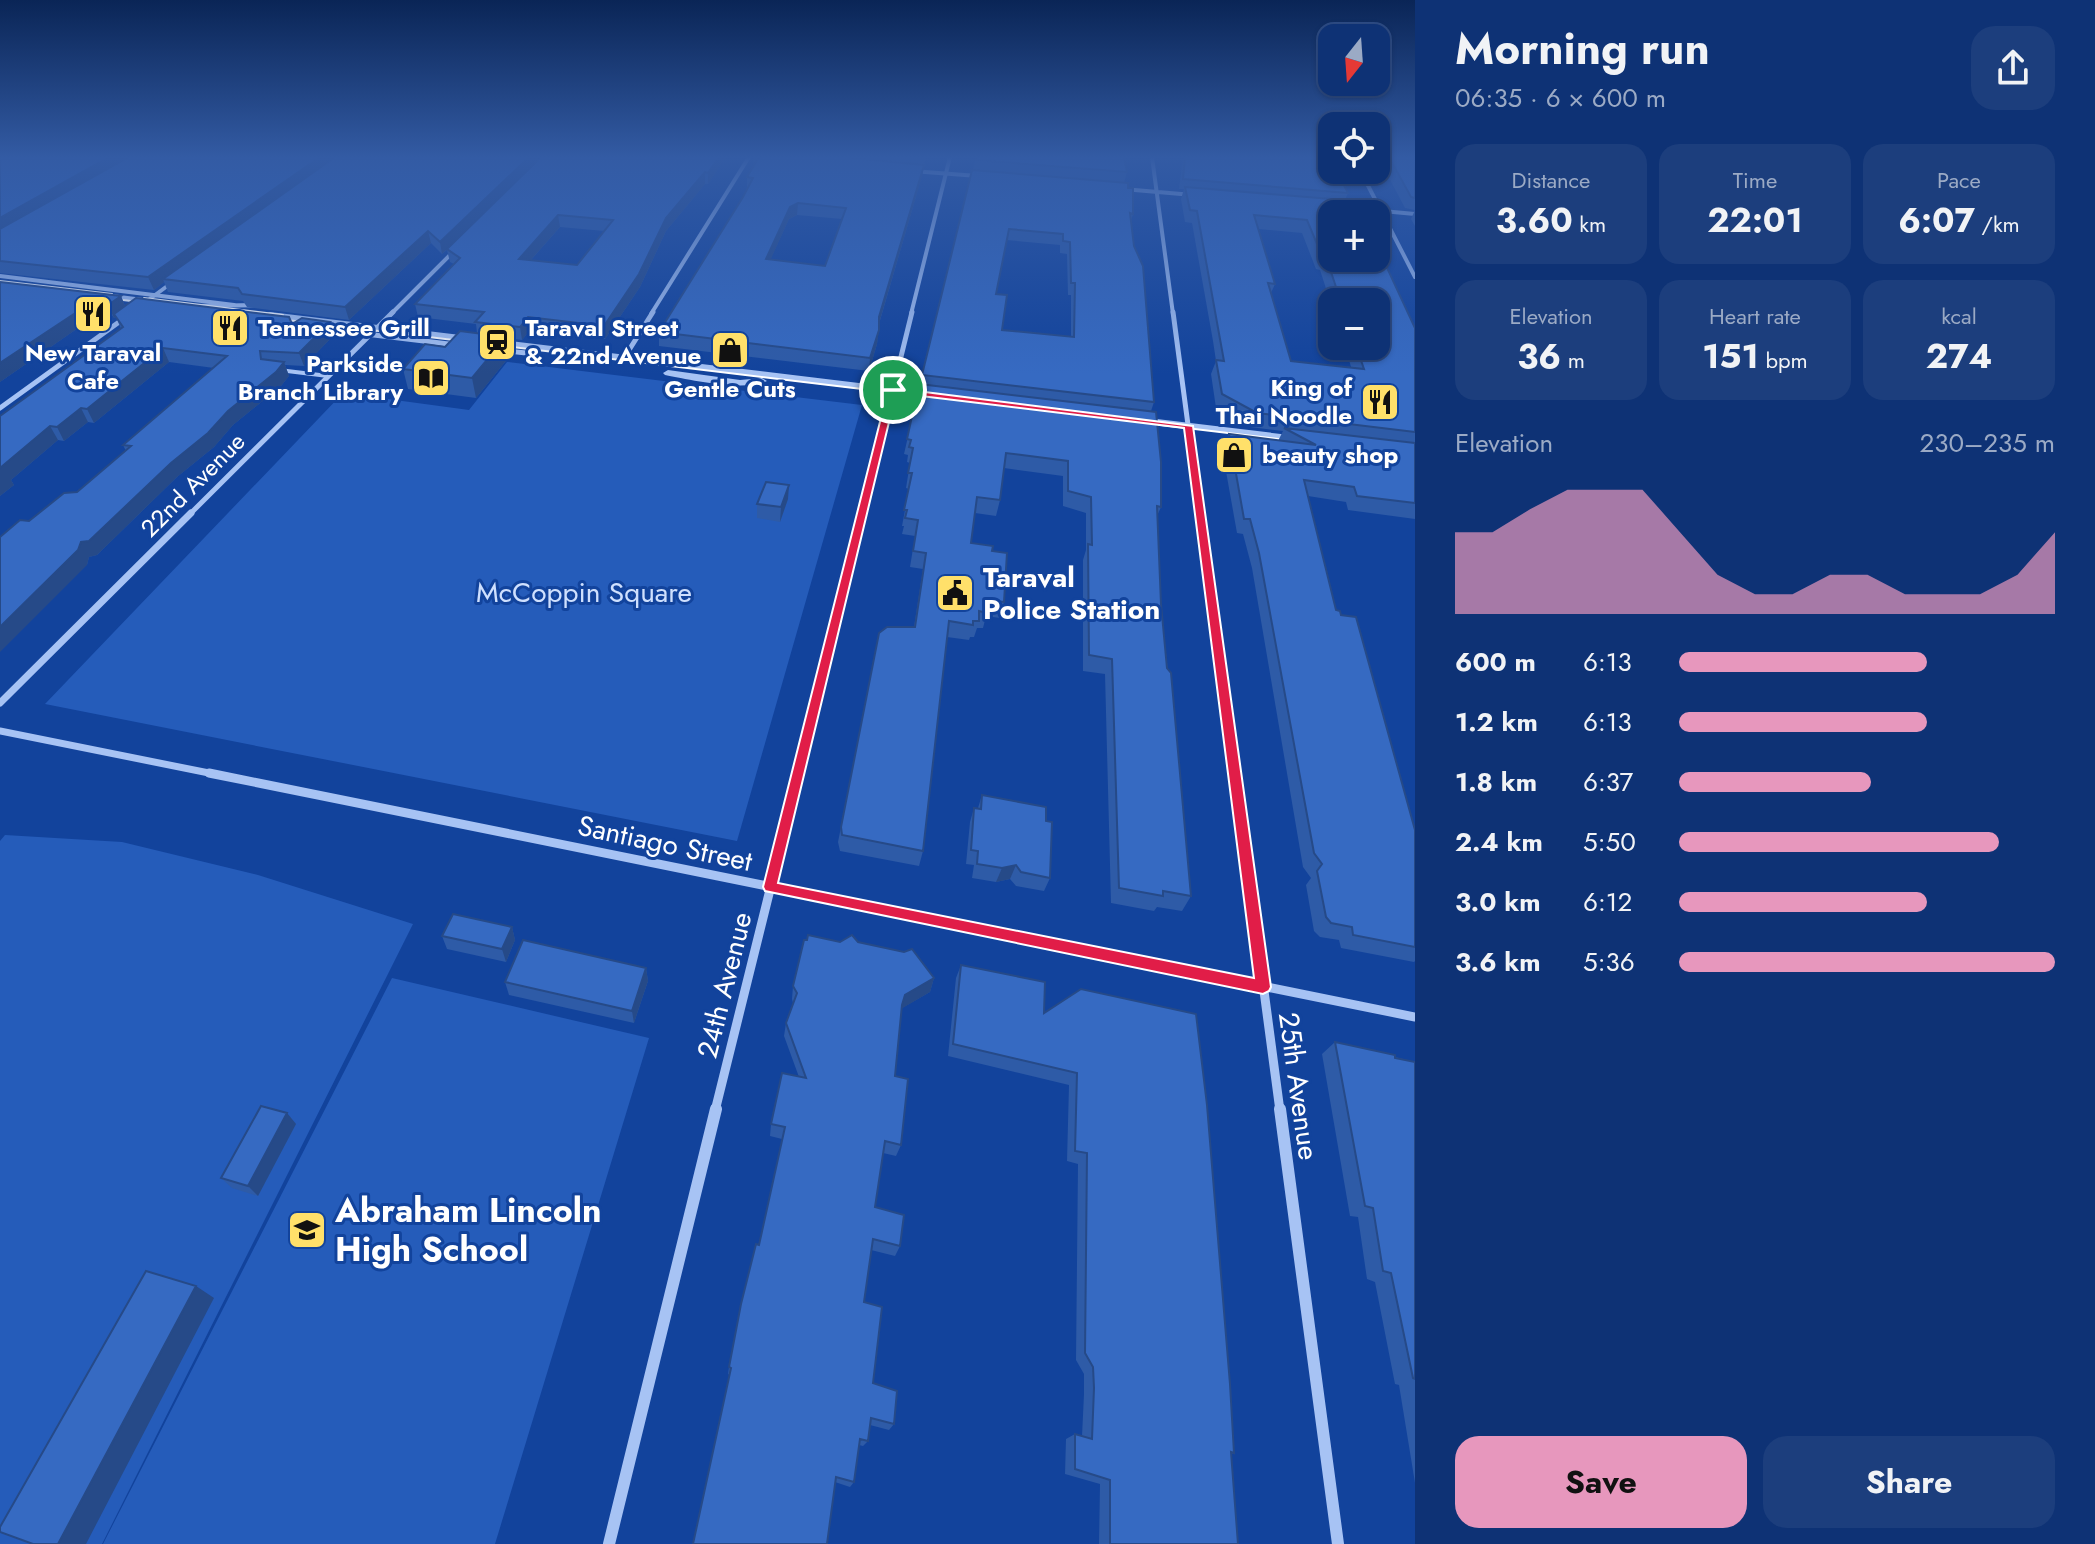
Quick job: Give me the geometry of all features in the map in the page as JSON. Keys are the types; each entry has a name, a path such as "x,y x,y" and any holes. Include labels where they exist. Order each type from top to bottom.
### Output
{"street":[{"path":"624,358 704,229"},
{"name":"24th Avenue","path":"609,1544 932,229"},
{"name":"25th Avenue","path":"1162,229 1338,1544"},
{"path":"1390,229 1415,277"},
{"name":"22nd Avenue","path":"0,703 457,247"},
{"path":"0,276 191,309 947,397"},
{"path":"0,283 149,302 178,279"},
{"path":"105,302 242,306"},
{"path":"191,309 268,305 459,330 523,349"},
{"path":"191,309 204,314"},
{"path":"0,408 131,313"},
{"path":"261,321 307,323"},
{"path":"373,331 474,340 740,383 800,379"},
{"path":"1129,418 1308,440"},
{"name":"Santiago Street","path":"0,731 1415,1017"}],"lane":[{"path":"268,368 328,376"}],"green space":[{"name":"McCoppin Square","path":"507,362 862,405 737,841 45,704 343,393 469,410"},
{"path":"5,835 122,842 258,875 413,924 102,1544 0,1544 0,841"},
{"path":"392,978 649,1038 495,1544 103,1544"}],"building":[{"path":"0,229 217,229 148,277 0,261"},
{"path":"233,229 454,229 440,242 428,231 345,307 242,294 238,288 163,279"},
{"path":"467,229 546,229 519,259 577,265 606,229 661,229 639,274 604,326 528,317 520,327 475,322 484,312 415,304 460,258 447,249"},
{"path":"723,229 780,229 766,259 825,266 838,229 905,229 870,358 659,332"},
{"path":"958,229 1009,229 996,294 1007,295 1002,330 1074,337 1075,283 1071,283 1070,242 1063,241 1063,234 1010,229 1132,229 1134,246 1143,266 1154,402 922,375"},
{"path":"1200,229 1258,229 1275,284 1268,283 1291,361 1364,369 1361,360 1390,360 1390,288 1336,288 1331,272 1389,272 1415,328 1415,432 1257,413 1222,394 1216,360 1224,361"},
{"path":"1311,229 1318,229 1318,246"},
{"path":"0,282 121,296 108,305 101,296 0,363"},
{"path":"136,298 289,317 292,324 302,318 330,322 299,353 260,351 261,359 284,362 89,541 81,542 78,550 0,627 0,537 20,520 29,521 64,493 77,492 131,446 123,445 227,356 163,348 87,409 81,408 57,427 50,426 0,468 0,416 123,327 114,314"},
{"path":"460,331 506,337 472,378 403,369 425,344 445,347"},
{"path":"919,384 1156,412 1161,462 1161,507 1157,506 1161,604 1167,668 1171,673 1191,896 1163,891 1163,896 1119,888 1112,659 1089,655 1088,544 1092,545 1091,497 1068,491 1068,461 1006,453 1000,500 977,497 971,543 993,546 992,551 1007,553 1004,602 988,600 987,613 979,611 979,621 973,621 973,625 949,621 923,851 842,835 841,827 879,633 887,627 915,627 926,553 913,551 918,520 905,518 907,510 904,510 912,473 908,473 913,448 909,447 911,440 907,439"},
{"path":"1284,428 1415,443 1415,503 1357,496 1354,487 1304,480 1336,610 1341,615 1356,617 1415,830 1415,947 1353,935 1352,927 1331,923 1326,917 1317,871 1322,864 1314,853 1259,553 1250,519 1244,519 1229,434 1316,445"},
{"path":"766,482 789,485 781,507 757,504"},
{"path":"982,795 1046,807 1046,821 1052,822 1050,878 1021,872 1016,865 1002,868 977,864 978,851 971,850 974,808 981,809"},
{"path":"453,914 512,927 502,949 442,936"},
{"path":"808,935 840,942 852,935 858,942 904,952 912,949 934,978 905,995 902,1005 895,1076 908,1079 901,1145 885,1141 875,1207 904,1215 900,1246 873,1239 864,1302 882,1307 873,1383 897,1391 894,1424 871,1418 868,1441 860,1439 854,1482 836,1477 827,1544 693,1544 731,1368 741,1304 756,1244 759,1245 785,1127 771,1124 782,1073 806,1078 786,1023 797,993 793,986 804,940"},
{"path":"523,940 646,968 632,1011 505,982"},
{"path":"961,965 1045,982 1044,1013 1081,989 1196,1014 1207,1105 1230,1384 1238,1544 1110,1544 1110,1480 1075,1469 1075,1434 1092,1439 1094,1388 1093,1367 1085,1353 1087,1153 1075,1151 1077,1073 953,1044"},
{"path":"1335,1042 1415,1062 1415,1379 1391,1273 1383,1271 1373,1208 1365,1206"},
{"path":"261,1106 287,1113 248,1186 221,1178"},
{"path":"146,1271 196,1286 58,1544 33,1544 0,1532 0,1527"}],"tram line":[{"path":"0,281 112,294"},
{"path":"99,297 155,304"},
{"path":"144,298 283,315"},
{"path":"270,318 937,398"},
{"path":"1136,422 1303,442"}],"place":[{"name":"New Taraval Cafe","path":"93,314"},
{"name":"Tennessee Grill","path":"230,328"},
{"name":"Taraval Street & 22nd Avenue","path":"497,342"},
{"name":"Gentle Cuts","path":"730,350"},
{"name":"Parkside Branch Library","path":"431,378"},
{"name":"King of Thai Noodle","path":"1380,402"},
{"name":"beauty shop","path":"1234,455"},
{"name":"Taraval Police Station","path":"955,593"},
{"name":"Abraham Lincoln High School","path":"307,1230"}],"route":[{"path":"893,390 1188,426 1263,987 770,887 893,390"}]}
